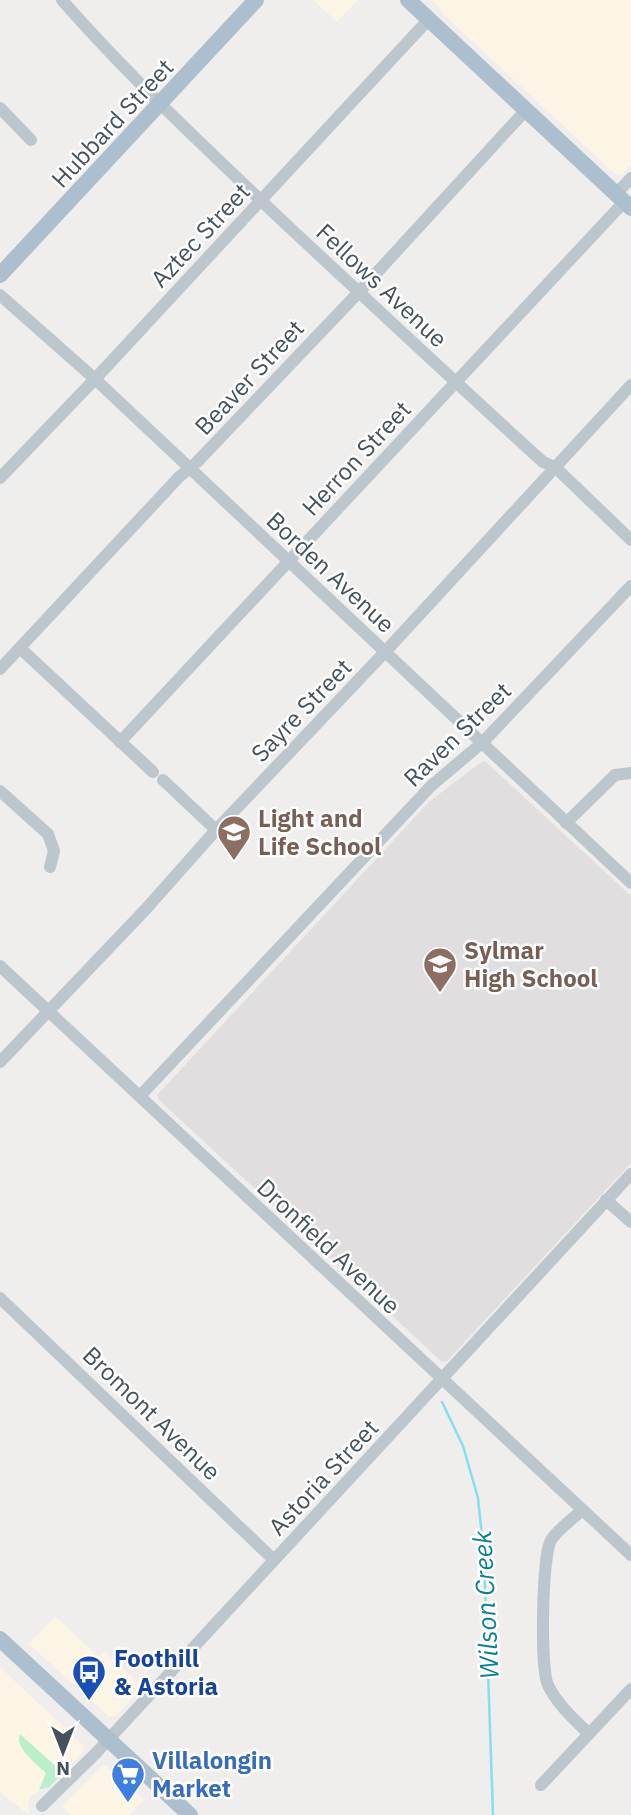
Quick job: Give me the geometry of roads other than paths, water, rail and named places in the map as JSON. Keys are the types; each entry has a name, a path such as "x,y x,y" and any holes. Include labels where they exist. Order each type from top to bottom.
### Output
{"main road":[{"name":"Hubbard Street","path":"0,275 256,0"},
{"path":"408,0 624,201"},
{"path":"0,1639 190,1815"}],"street":[{"name":"Fellows Avenue","path":"62,0 110,55 261,201 543,462 555,467 631,540"},
{"name":"Aztec Street","path":"0,478 429,19"},
{"path":"0,108 31,140"},
{"name":"Beaver Street","path":"0,670 188,469 359,292 526,110"},
{"name":"Herron Street","path":"120,743 624,201 631,178"},
{"name":"Borden Avenue","path":"0,295 95,379 631,883"},
{"name":"Sayre Street","path":"0,1062 631,385"},
{"name":"Raven Street","path":"140,1096 431,786 484,742 631,586"},
{"path":"20,648 216,830"},
{"path":"566,823 615,775 631,773"},
{"path":"0,791 48,834 54,851 50,867"},
{"name":"Dronfield Avenue","path":"0,966 631,1555"},
{"name":"Astoria Street","path":"42,1806 108,1741 631,1174"},
{"path":"606,1200 631,1222"},
{"name":"Bromont Avenue","path":"0,1297 274,1560"},
{"path":"582,1510 551,1541 543,1584 544,1655 547,1682 563,1709 589,1734"},
{"path":"541,1785 631,1689"}],"waterway":[{"name":"Wilson Creek","path":"442,1402 463,1446 478,1498 484,1556 493,1815"}],"place":[{"name":"Light and Life School","path":"234,862"},
{"name":"Sylmar High School","path":"440,994"},
{"name":"Foothill & Astoria","path":"89,1702"},
{"name":"Villalongin Market","path":"128,1804"}]}
